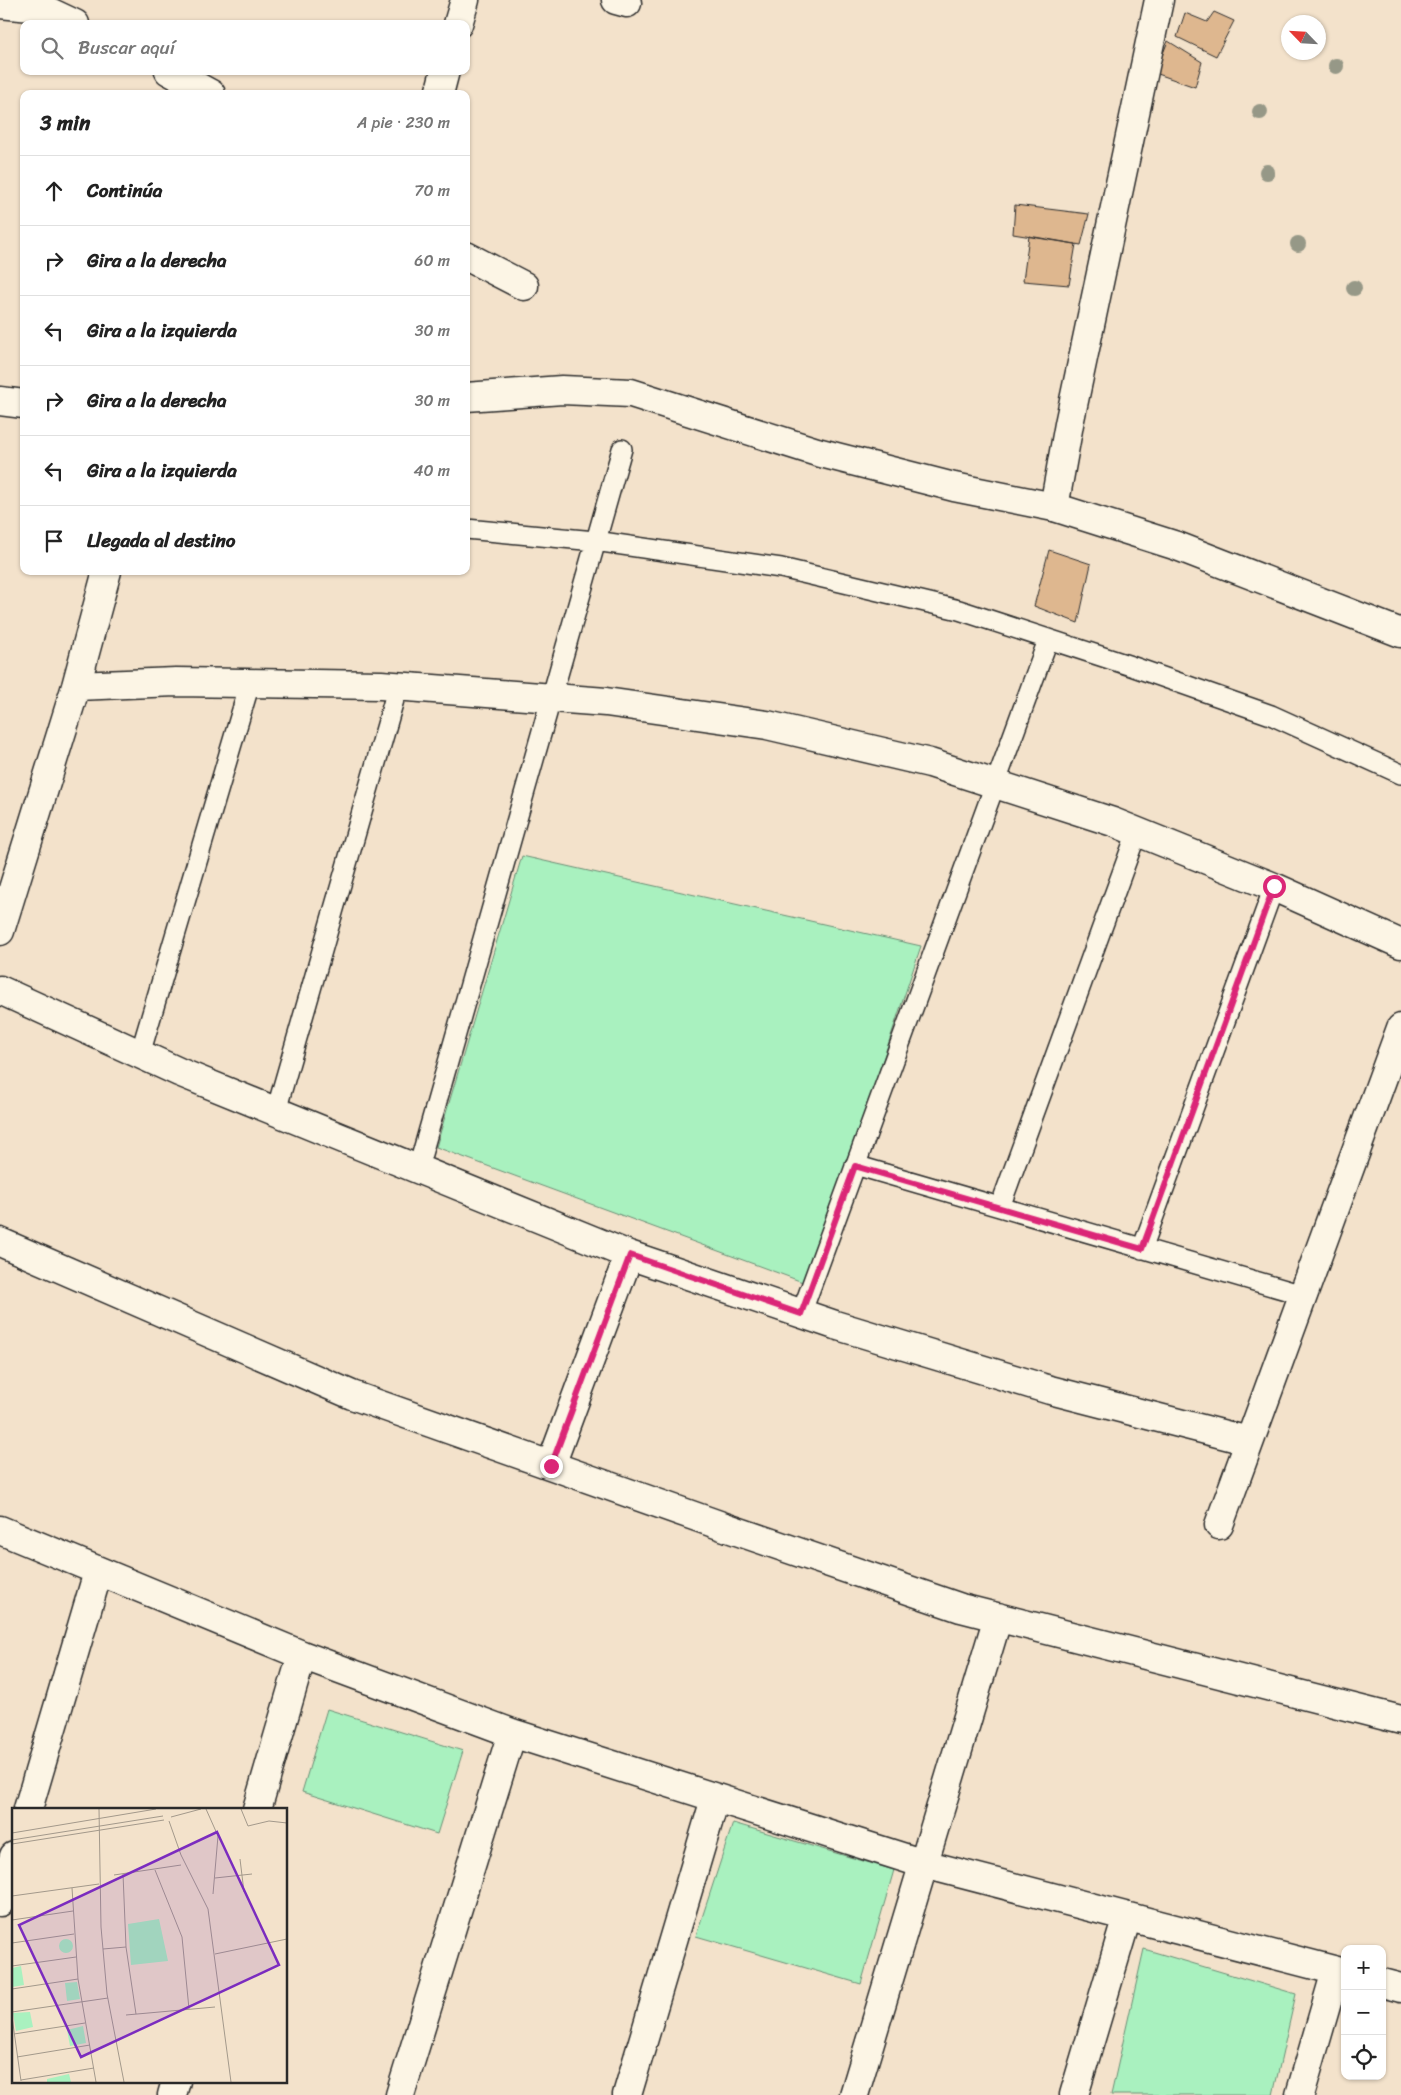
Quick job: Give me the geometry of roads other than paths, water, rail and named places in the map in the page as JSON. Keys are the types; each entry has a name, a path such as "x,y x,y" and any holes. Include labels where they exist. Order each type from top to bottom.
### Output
{"street":[{"path":"459,20 465,0"},
{"path":"1054,507 1071,414 1159,0"},
{"path":"0,4 41,8 66,20"},
{"path":"176,75 204,90"},
{"path":"440,90 444,75"},
{"path":"470,258 524,286"},
{"path":"470,397 562,390 631,393 817,452 954,487 1054,507 1177,546 1401,633"},
{"path":"0,401 20,404"},
{"path":"0,931 76,686 106,575"},
{"path":"76,686 176,682 398,686 606,702 767,724 930,763 1137,832 1274,886 1401,944"},
{"path":"0,990 140,1054 630,1255 801,1314 1050,1390 1250,1441"},
{"path":"1219,1525 1401,1028"},
{"path":"0,1242 352,1395 942,1601 1401,1720"},
{"path":"551,1466 630,1255"},
{"path":"0,1530 302,1655 512,1733 714,1799 924,1864 1340,1972 1300,2095"},
{"path":"28,1808 98,1572"},
{"path":"854,2095 998,1617"},
{"path":"256,1808 302,1655"},
{"path":"400,2095 512,1733"},
{"path":"627,2095 714,1799"},
{"path":"0,1902 12,1863"},
{"path":"1074,2095 1127,1917"},
{"path":"1386,1984 1401,1988"},
{"path":"172,2095 176,2082"}],"lane":[{"path":"418,1168 622,449"},
{"path":"470,529 596,541 781,568 959,610 1131,666 1271,715 1401,774"},
{"path":"801,1314 1048,640"},
{"path":"140,1054 250,683"},
{"path":"276,1111 398,686"},
{"path":"1000,1207 1137,832"},
{"path":"1142,1249 1274,886"},
{"path":"855,1166 1303,1295"}]}
